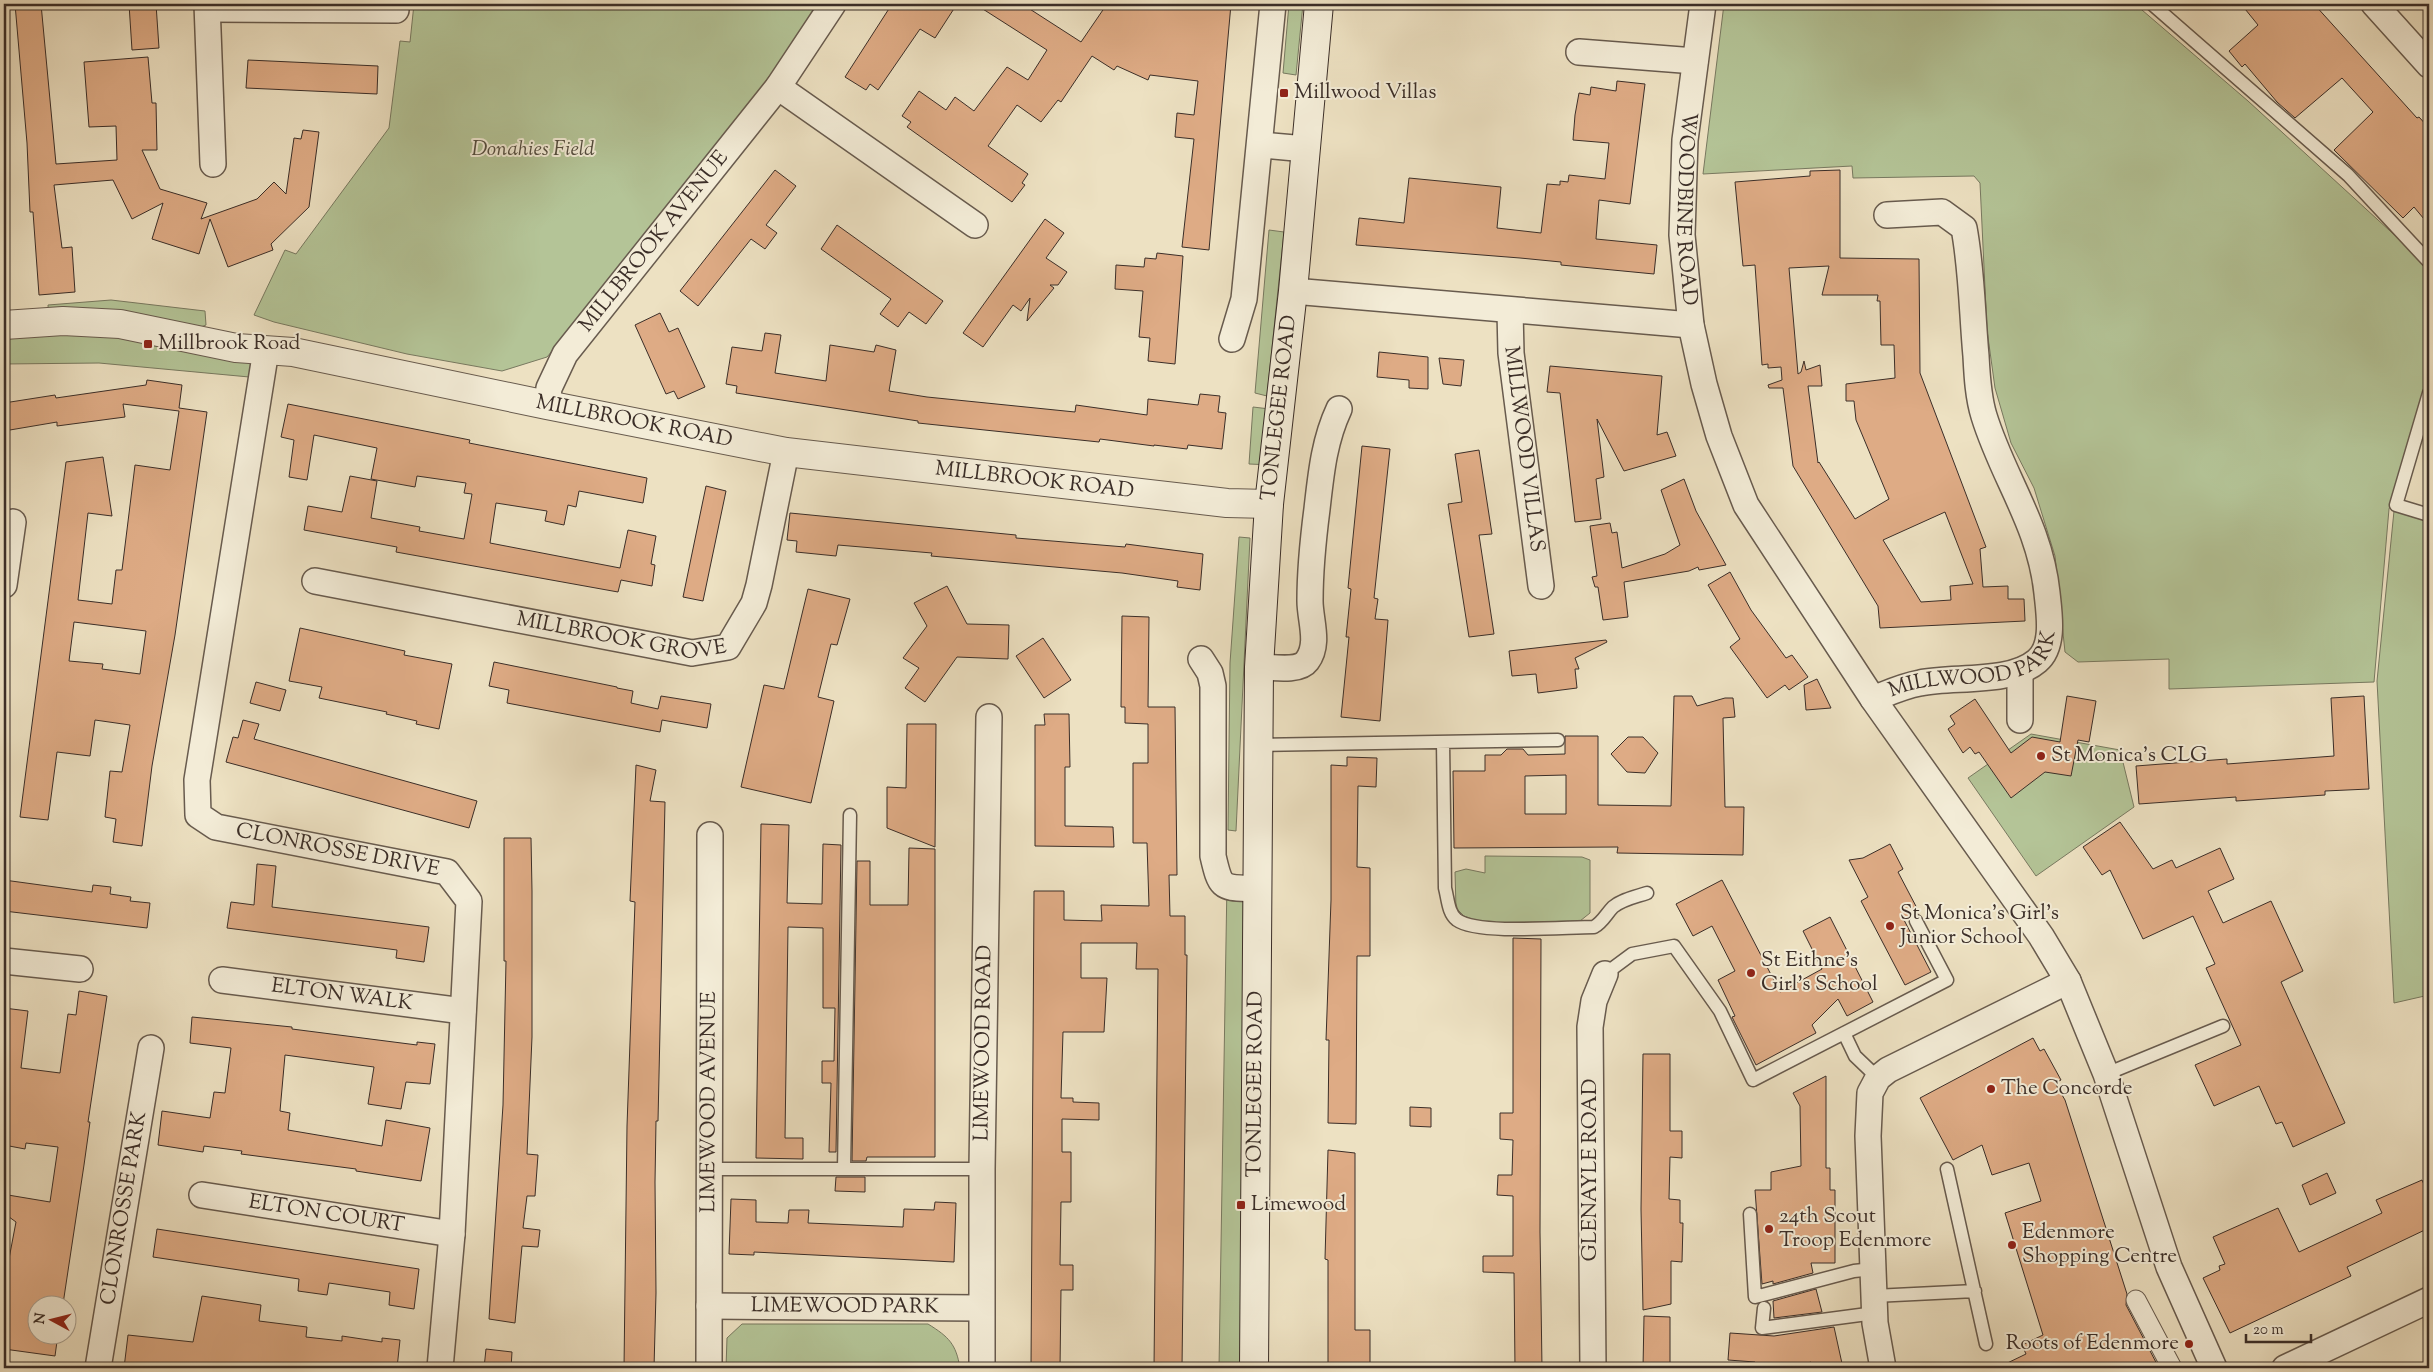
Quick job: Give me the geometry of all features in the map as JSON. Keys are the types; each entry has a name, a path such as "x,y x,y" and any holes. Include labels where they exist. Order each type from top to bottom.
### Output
{"main road":[{"name":"TONLEGEE ROAD","path":"1254,1368 1259,667 1269,504 1293,291 1319,4"},
{"name":"MILLBROOK ROAD","path":"4,325 63,321 120,324 236,348 293,352 546,405 786,452 1227,503 1269,504"}],"street":[{"path":"213,164 208,7 396,10 396,4"},
{"name":"MILLBROOK AVENUE","path":"546,405 549,388 565,354 778,88 833,4"},
{"path":"1232,339 1244,299 1273,4"},
{"name":"WOODBINE ROAD","path":"1691,325 1682,235 1685,140 1703,4"},
{"path":"2374,4 2429,65"},
{"path":"1579,52 1695,61"},
{"path":"778,88 975,225"},
{"path":"1260,145 1306,148"},
{"name":"MILLWOOD PARK","path":"1691,325 1719,436 1746,505 1874,699 1919,683 1997,676 2020,671 2039,660 2047,645 2049,618 2046,590 2038,545 2025,509 2002,461 1984,414 1977,375 1972,281 1964,228 1942,212 1887,215"},
{"path":"1293,291 1691,325"},
{"name":"MILLWOOD VILLAS","path":"1510,311 1511,353 1541,586"},
{"name":"CLONROSSE DRIVE","path":"266,350 197,780 198,815 216,827 447,872 469,901 452,1234 440,1368"},
{"path":"1259,667 1298,666 1306,663 1312,652 1314,636 1310,604 1311,558 1322,465 1329,431 1339,408"},
{"name":"MILLBROOK GROVE","path":"315,581 692,653 728,647 754,603 760,585 786,452"},
{"path":"4,586 13,522"},
{"path":"1201,659 1210,673 1213,686 1213,856 1218,880 1226,887 1257,889"},
{"path":"2020,671 2020,720"},
{"path":"1874,699 2042,936 2068,981 2106,1074 2169,1267 2214,1368"},
{"name":"LIMEWOOD ROAD","path":"982,1368 982,1169 989,717"},
{"name":"LIMEWOOD AVENUE","path":"709,1368 711,1169 710,834"},
{"path":"4,961 80,969"},
{"name":"GLENAYLE ROAD","path":"1593,1368 1590,1027 1594,1001 1605,974"},
{"name":"ELTON WALK","path":"222,980 463,1011"},
{"path":"1883,1368 1874,1304 1872,1269 1871,1174 1868,1136 1870,1093 1878,1078 1888,1070 2068,981"},
{"name":"CLONROSSE PARK","path":"98,1368 151,1048"},
{"name":"ELTON COURT","path":"202,1195 452,1234"},
{"path":"2136,1300 2172,1368"},
{"path":"2285,1368 2429,1300"},
{"name":"LIMEWOOD PARK","path":"710,1306 981,1308"}],"lane":[{"path":"2152,4 2348,175 2429,262"},
{"path":"2429,393 2396,506 2429,515"},
{"path":"1258,746 1558,740"},
{"path":"1443,742 1445,888 1450,910 1456,919 1481,928 1594,927 1602,922 1612,908 1626,900 1647,893"},
{"path":"844,1169 850,815"},
{"path":"1605,974 1632,954 1674,946 1720,1011 1753,1080 1947,980 1916,921"},
{"path":"2106,1074 2223,1026"},
{"path":"1844,1034 1855,1056 1878,1078"},
{"path":"711,1169 982,1169"},
{"path":"1947,1169 1986,1344"},
{"path":"1750,1214 1755,1297 1854,1271 1872,1269"},
{"path":"1764,1308 1762,1328 1874,1304 1975,1291"}],"green space":[{"name":"Donahies Field","path":"414,4 832,4 778,87 547,357 502,371 407,354 274,322 254,315 285,250 296,254 389,128 400,41 410,42"},
{"path":"1289,4 1303,4 1296,75 1283,73"},
{"path":"1724,4 2135,4 2248,101 2413,252 2429,272 2429,373 2389,509 2374,682 2169,689 2169,659 2078,662 2065,652 2055,556 2034,488 2011,443 1995,388 1987,330 1980,183 1974,176 1853,178 1852,166 1703,174"},
{"path":"1269,230 1284,232 1267,396 1255,393"},
{"path":"111,300 205,311 206,325 193,330 265,351 260,378 99,363 4,364 4,326 49,323 48,305"},
{"path":"1253,407 1278,410 1272,465 1249,464"},
{"path":"2394,511 2429,520 2429,995 2394,1003 2377,681"},
{"path":"1239,537 1250,538 1236,831 1228,830 1230,663"},
{"path":"2031,734 2120,750 2134,807 2036,876 1968,778"},
{"path":"1485,856 1582,857 1590,860 1590,913 1580,921 1482,923 1464,916 1456,908 1455,872 1466,869 1485,873"},
{"path":"1227,881 1257,893 1254,1368 1219,1368"},
{"path":"742,1324 928,1324 946,1337 954,1347 960,1368 726,1368 727,1338"}],"building":[{"path":"15,4 41,4 56,164 117,160 116,126 89,127 84,62 148,57 152,103 156,103 157,150 142,150 160,189 207,203 201,219 257,199 274,182 286,194 294,138 301,139 303,130 319,132 309,207 271,244 273,250 228,267 210,219 199,254 152,239 163,203 132,219 113,180 54,185 62,248 72,247 75,292 39,295 33,212 30,212 27,143"},
{"path":"129,4 156,4 159,48 132,50"},
{"path":"892,4 957,4 935,38 920,29 878,90 870,84 866,90 845,77"},
{"path":"975,4 1022,4 1081,42 1107,4 1231,4 1209,250 1182,247 1194,139 1175,137 1177,113 1194,115 1198,81 1150,75 1148,80 1117,66 1114,70 1092,56 1061,102 1058,100 1041,122 1017,105 988,146 1028,174 1022,183 1025,185 1012,202 907,127 911,122 902,116 919,91 946,110 955,97 974,111 1007,67 1028,80 1047,50"},
{"path":"2241,4 2314,4 2417,118 2419,117 2429,128 2429,225 2414,207 2403,218 2334,150 2373,112 2342,78 2295,118 2277,102 2245,64 2242,67 2229,51 2258,25"},
{"path":"248,60 378,66 377,94 246,88"},
{"path":"1617,81 1645,84 1630,204 1599,200 1596,239 1657,245 1654,274 1561,265 1561,262 1520,258 1356,245 1359,218 1404,223 1409,178 1501,187 1497,228 1541,233 1547,184 1560,185 1560,181 1568,182 1569,175 1605,179 1609,143 1573,140 1575,115 1579,93 1590,95 1591,87 1616,91"},
{"path":"775,170 796,186 766,225 777,233 765,249 751,239 698,306 680,291"},
{"path":"1840,170 1840,258 1919,259 1920,373 1986,547 1980,549 1983,587 2008,586 2008,599 2024,599 2025,621 1880,628 1878,606 1793,466 1783,388 1769,388 1768,385 1782,380 1781,367 1768,368 1768,364 1762,365 1755,265 1743,266 1735,182 1810,176 1810,171","holes":["1829,266 1822,295 1878,295 1877,301 1880,301 1881,345 1894,345 1895,378 1846,384 1846,401 1854,401 1856,420 1889,499 1855,519 1818,463 1808,386 1822,386 1820,365 1806,370 1804,361 1801,372 1798,374 1789,268","1945,512 1973,584 1950,586 1951,600 1921,602 1883,540"]},
{"path":"1045,219 1064,233 1046,258 1067,272 1058,285 1050,285 1054,288 1027,321 1030,298 1021,311 1013,305 983,347 963,333"},
{"path":"837,225 943,301 926,324 909,312 898,327 880,314 891,299 821,249"},
{"path":"1157,253 1183,256 1175,364 1148,361 1150,338 1139,337 1143,291 1115,289 1116,265 1144,267 1145,258 1156,259"},
{"path":"660,313 669,332 678,328 705,387 678,399 674,391 666,394 635,325"},
{"path":"765,333 781,335 775,373 826,381 830,345 874,352 876,345 896,350 889,391 927,397 1075,412 1076,405 1147,415 1148,399 1198,405 1200,394 1220,396 1218,412 1226,413 1222,449 1188,445 1187,449 1100,439 1099,442 918,423 918,421 736,393 737,386 726,384 732,347 762,351"},
{"path":"1379,352 1428,357 1428,389 1409,388 1409,380 1377,377"},
{"path":"1439,358 1464,360 1461,386 1443,384"},
{"path":"1550,366 1662,376 1657,435 1667,432 1676,456 1624,471 1597,419 1604,477 1596,479 1601,519 1575,522 1560,393 1547,392"},
{"path":"147,380 182,385 179,408 207,412 175,635 152,766 142,846 113,842 116,819 105,817 110,771 122,772 130,725 95,720 90,756 57,752 48,820 20,817 66,462 103,457 112,516 88,513 78,600 112,604 116,570 122,570 135,465 170,470 179,411 123,404 125,417 57,426 57,422 4,431 4,403 55,395 56,398 146,385","holes":["74,622 146,631 140,674 102,669 103,664 69,661"]},
{"path":"288,404 470,440 469,443 647,478 643,503 579,491 576,507 568,505 564,525 545,521 547,511 496,503 490,543 620,568 628,530 656,536 651,564 655,565 652,586 621,580 618,592 396,552 397,547 304,530 308,506 342,512 350,476 377,481 371,518 420,527 419,531 464,539 472,494 464,493 466,483 417,476 415,487 371,479 377,448 314,435 307,480 289,477 294,440 281,437"},
{"path":"1362,446 1390,449 1374,598 1378,599 1375,619 1388,620 1380,721 1341,717 1349,637 1346,637 1351,589 1348,588"},
{"path":"1479,450 1492,534 1479,535 1494,634 1469,637 1448,504 1462,502 1455,454"},
{"path":"1684,479 1696,511 1726,565 1699,570 1698,567 1689,571 1624,582 1628,617 1603,620 1598,587 1595,587 1592,577 1597,576 1590,526 1610,523 1612,533 1617,532 1622,568 1665,554 1680,545 1661,490"},
{"path":"706,486 726,491 703,601 683,597"},
{"path":"790,513 1016,535 1016,538 1125,547 1126,544 1203,554 1200,590 1177,587 1178,581 1122,573 931,556 932,553 838,545 836,556 796,552 797,541 787,540"},
{"path":"1730,572 1751,610 1786,658 1792,655 1808,677 1789,690 1785,685 1767,698 1730,647 1740,639 1708,585"},
{"path":"947,586 967,624 1009,625 1008,659 957,657 925,702 905,688 919,668 903,658 927,626 914,603"},
{"path":"808,589 850,599 837,645 831,644 818,697 834,701 811,803 741,787 764,685 784,689"},
{"path":"1122,616 1149,617 1148,707 1175,707 1177,875 1169,875 1170,916 1185,916 1185,955 1187,955 1182,1368 1154,1368 1158,969 1136,969 1137,943 1081,943 1081,978 1107,978 1104,1032 1063,1032 1061,1098 1073,1098 1073,1102 1099,1103 1099,1120 1062,1119 1062,1152 1071,1152 1071,1202 1061,1202 1060,1265 1073,1265 1073,1290 1061,1290 1060,1368 1031,1368 1034,891 1064,891 1064,920 1102,921 1101,905 1149,906 1147,843 1133,843 1133,763 1148,763 1148,724 1125,723 1125,707 1121,707"},
{"path":"300,628 405,651 404,655 452,664 439,729 416,724 417,721 386,714 387,712 319,698 322,687 289,681"},
{"path":"1043,638 1071,680 1044,698 1016,656"},
{"path":"1606,640 1607,642 1575,658 1579,669 1575,669 1577,688 1538,693 1536,674 1512,676 1509,651"},
{"path":"494,662 633,691 631,703 658,709 661,696 711,704 707,728 662,720 660,732 507,703 509,690 489,686"},
{"path":"1817,679 1831,708 1806,710 1804,685"},
{"path":"256,682 286,690 280,711 250,703"},
{"path":"1674,696 1692,696 1697,706 1725,698 1733,698 1735,717 1723,718 1725,807 1744,807 1743,855 1617,853 1618,847 1454,848 1453,771 1485,771 1485,755 1501,755 1507,749 1523,749 1528,755 1565,754 1565,736 1598,736 1598,805 1671,806","holes":["1566,775 1566,814 1525,814 1525,776"]},
{"path":"2067,696 2096,701 2089,742 2078,740 2071,776 2045,772 2011,798 1979,752 1975,754 1970,747 1963,753 1948,729 1955,724 1950,716 1975,699 2011,753 2032,737 2060,742"},
{"path":"2364,696 2369,789 2325,791 2325,795 2236,801 2236,797 2139,804 2136,766 2227,759 2227,764 2334,756 2331,698"},
{"path":"1044,714 1069,714 1070,767 1065,767 1065,826 1113,827 1114,847 1035,846 1035,725 1045,725"},
{"path":"243,720 259,724 254,739 477,801 469,828 226,762 233,737 238,738"},
{"path":"907,724 936,724 935,847 887,828 887,787 906,788"},
{"path":"1628,737 1643,737 1658,753 1645,773 1627,772 1611,754"},
{"path":"1347,757 1377,758 1376,787 1358,786 1357,867 1370,868 1370,956 1357,956 1356,1124 1328,1123 1329,1040 1326,1040 1331,900 1331,765 1347,766"},
{"path":"636,765 656,770 650,801 665,802 658,1121 656,1121 654,1368 624,1368 627,1126 635,902 630,901"},
{"path":"2120,822 2153,869 2172,860 2176,868 2220,848 2234,879 2208,891 2223,923 2271,901 2303,971 2281,982 2345,1123 2293,1147 2282,1122 2276,1124 2259,1086 2214,1106 2195,1065 2241,1045 2206,968 2215,964 2193,916 2143,939 2110,870 2102,875 2083,847"},
{"path":"761,824 789,825 787,903 822,904 823,844 841,845 836,1152 829,1152 831,1083 822,1083 822,1061 834,1061 835,1008 823,1008 823,928 788,927 785,1138 803,1138 803,1159 756,1158"},
{"path":"504,838 531,838 532,1037 527,1154 538,1155 535,1196 527,1196 523,1228 540,1230 538,1247 522,1246 515,1323 489,1319 503,1105 506,961 504,961"},
{"path":"1890,844 1903,869 1898,872 1919,912 1904,920 1931,972 1905,985 1861,901 1868,897 1849,860 1863,858"},
{"path":"909,848 935,849 935,1157 867,1157 866,1161 852,1161 857,861 870,861 870,905 908,905"},
{"path":"257,864 276,866 272,907 429,927 424,962 396,958 397,950 227,928 231,902 254,905"},
{"path":"4,880 92,892 93,885 111,887 110,894 131,897 130,901 150,903 147,928 4,911"},
{"name":"St Eithne's Girl's School","path":"1722,880 1780,992 1822,969 1803,931 1830,917 1873,1002 1847,1016 1838,999 1812,1025 1816,1033 1756,1065 1732,1017 1735,1016 1718,980 1735,971 1712,926 1693,936 1676,904"},
{"path":"1513,938 1541,939 1540,1232 1542,1368 1515,1368 1514,1273 1483,1272 1483,1256 1513,1256 1513,1196 1497,1195 1498,1175 1512,1175 1513,1140 1500,1139 1500,1113 1513,1113"},
{"path":"79,991 107,996 65,1294 28,1294 28,1344 57,1344 55,1356 4,1349 4,1285 16,1222 5,1214 8,1195 50,1202 58,1147 26,1143 25,1149 4,1145 4,1008 28,1011 21,1068 60,1073 68,1014 76,1015"},
{"path":"192,1017 292,1027 292,1029 417,1045 417,1042 435,1044 430,1084 406,1082 401,1109 368,1104 374,1067 285,1055 280,1111 290,1113 288,1130 382,1146 386,1120 430,1128 421,1181 356,1171 356,1169 241,1154 242,1151 204,1146 203,1152 158,1145 162,1111 210,1118 214,1092 225,1093 231,1048 190,1043"},
{"path":"2033,1038 2040,1051 2044,1049 2061,1080 2055,1083 2065,1100 2127,1294 2126,1305 2159,1368 1997,1368 2026,1354 2022,1345 2043,1335 2005,1213 2041,1201 2029,1163 1992,1175 1982,1145 1953,1160 1920,1098"},
{"path":"1643,1054 1670,1054 1670,1131 1682,1131 1682,1158 1670,1157 1669,1199 1680,1200 1680,1223 1683,1223 1682,1262 1671,1261 1671,1304 1643,1310 1641,1209"},
{"path":"1826,1076 1826,1168 1830,1168 1830,1190 1835,1190 1835,1263 1811,1263 1813,1273 1773,1284 1773,1281 1762,1284 1755,1190 1771,1190 1771,1172 1801,1166 1800,1106 1793,1093"},
{"path":"1410,1107 1431,1108 1431,1127 1410,1126"},
{"path":"1328,1150 1355,1153 1355,1330 1370,1330 1370,1368 1328,1368 1328,1260 1325,1259"},
{"path":"2327,1173 2336,1193 2310,1205 2302,1185"},
{"path":"836,1177 865,1177 865,1192 835,1191"},
{"path":"2422,1180 2429,1196 2429,1228 2347,1267 2351,1276 2230,1333 2203,1278 2220,1270 2219,1266 2225,1264 2213,1237 2278,1208 2299,1252 2382,1213 2376,1200"},
{"path":"731,1199 756,1200 756,1222 788,1223 789,1210 809,1210 808,1223 903,1227 904,1209 934,1210 935,1202 956,1203 954,1262 754,1252 754,1255 729,1254"},
{"path":"157,1229 419,1269 414,1309 389,1305 390,1292 329,1283 327,1295 298,1291 299,1279 153,1257"},
{"path":"1816,1289 1822,1312 1774,1318 1773,1301"},
{"path":"202,1296 261,1305 259,1321 307,1327 306,1337 342,1341 342,1336 382,1342 382,1338 400,1340 397,1368 124,1368 128,1335 193,1342"},
{"path":"1644,1316 1670,1317 1670,1368 1643,1368"},
{"path":"1834,1327 1843,1368 1812,1368 1811,1362 1790,1368 1755,1368 1755,1362 1728,1360 1730,1333 1774,1336"},
{"path":"486,1349 512,1352 511,1368 484,1368"}],"place":[{"name":"Millwood Villas","path":"1284,93"},
{"name":"Millbrook Road","path":"148,344"},
{"name":"St Monica's CLG","path":"2041,756"},
{"name":"St Monica's Girl's Junior School","path":"1890,926"},
{"name":"St Eithne's Girl's School","path":"1751,973"},
{"name":"The Concorde","path":"1991,1089"},
{"name":"Limewood","path":"1241,1205"},
{"name":"24th Scout Troop Edenmore","path":"1769,1229"},
{"name":"Edenmore Shopping Centre","path":"2012,1245"},
{"name":"Roots of Edenmore","path":"2189,1344"}]}
